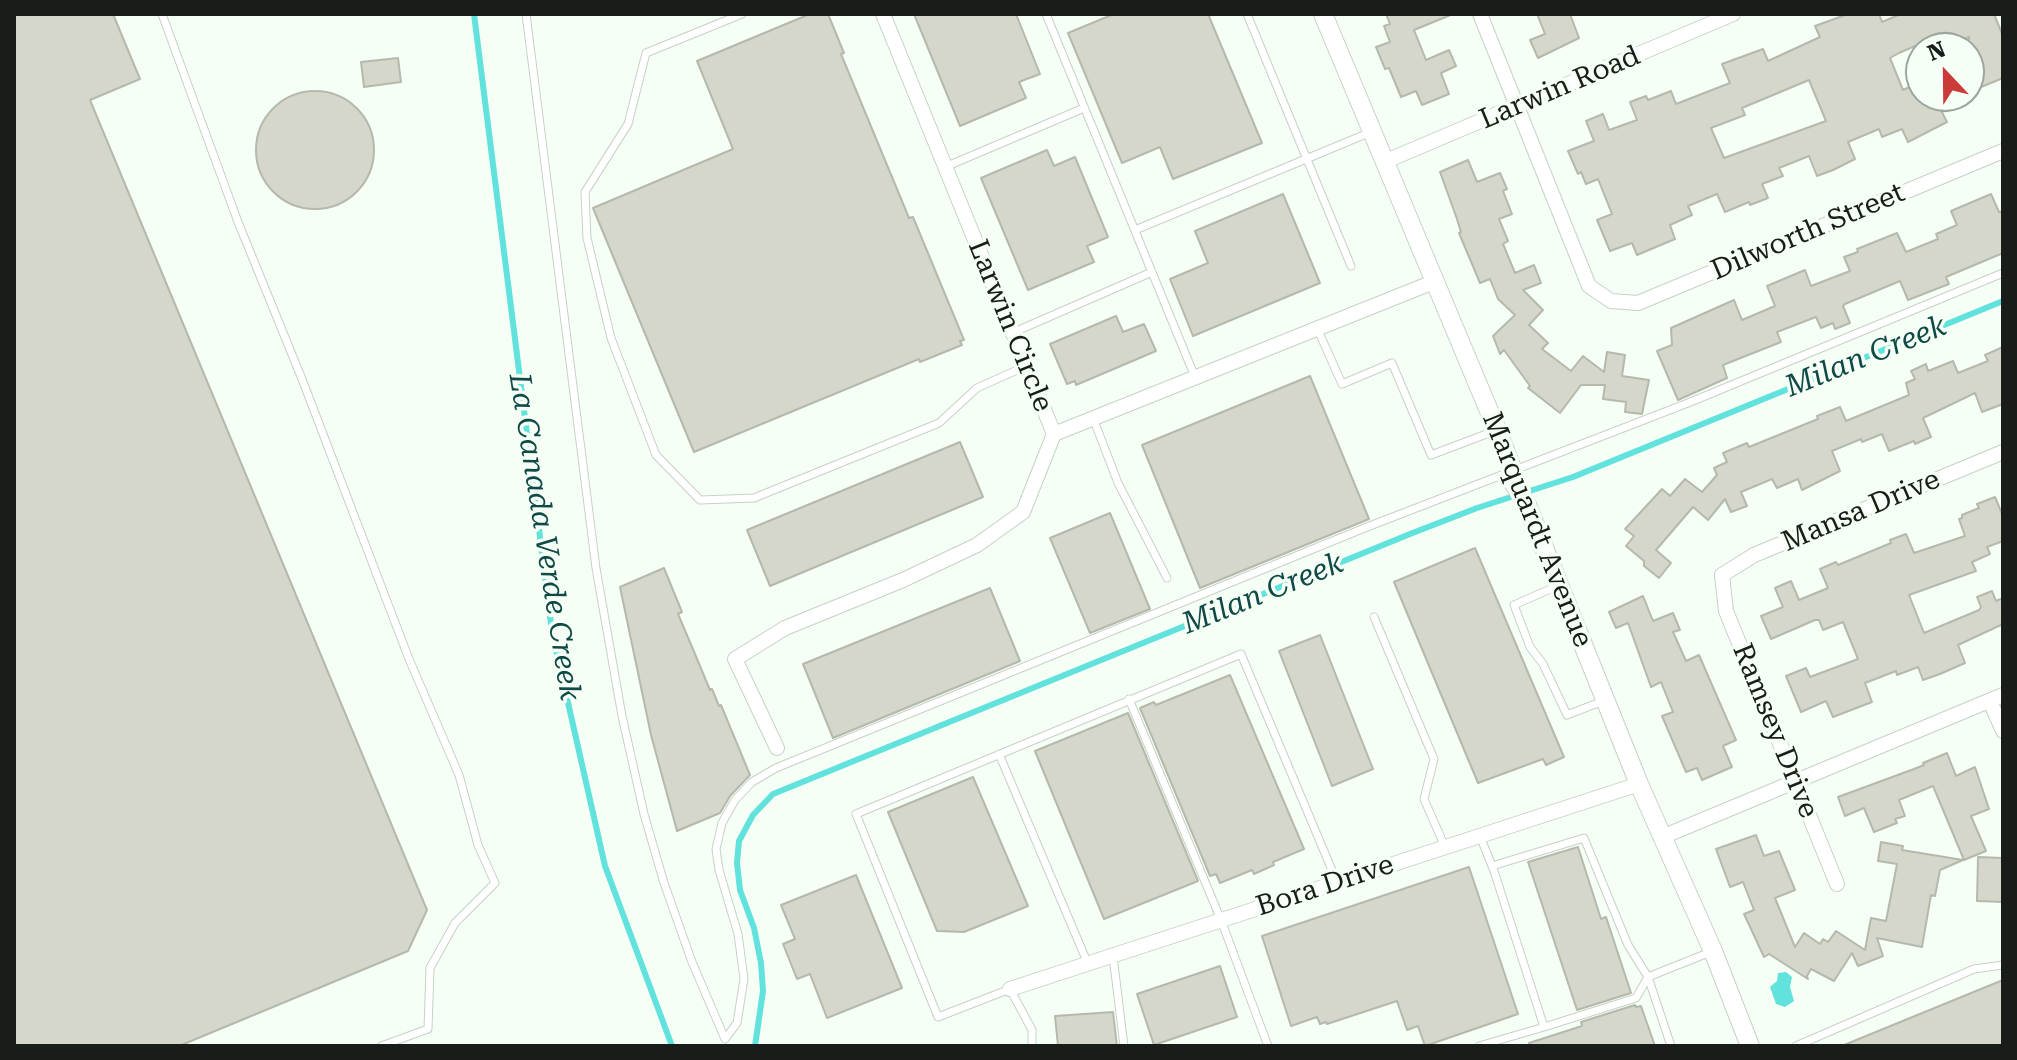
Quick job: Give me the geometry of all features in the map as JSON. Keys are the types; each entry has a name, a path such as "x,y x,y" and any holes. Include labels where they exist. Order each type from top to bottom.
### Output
{"street":[{"name":"Larwin Circle","path":"883,14 1054,434 1436,281"},
{"name":"Marquardt Avenue","path":"1323,14 1750,1046"},
{"path":"1480,14 1518,107"},
{"name":"Larwin Road","path":"1386,161 1725,16"},
{"name":"Dilworth Street","path":"1518,107 1589,286 1611,301 1638,303 2003,151"},
{"path":"777,748 735,659 785,628 903,580 977,545 1023,512 1054,434"},
{"name":"Mansa Drive","path":"1722,575 1754,555 2003,452"},
{"name":"Ramsey Drive","path":"1722,575 1726,611 1837,884"},
{"path":"1662,837 1997,698 2003,731"},
{"name":"Bora Drive","path":"1010,989 1639,784"}],"lane":[{"path":"162,14 232,207 302,379 409,659 459,775 478,845 495,883 455,923 430,968 428,1029 381,1046"},
{"path":"526,14 596,568 622,716 644,814 664,883 692,962 725,1039 737,1023 744,979 738,934 716,849 722,823 735,800 752,782 776,768 1367,527 1514,478 2003,273"},
{"path":"742,14 646,53 628,124 585,192 587,238 611,338 656,455 700,500 754,498 939,423 977,388 1026,366"},
{"path":"1046,14 1195,377"},
{"path":"1247,14 1351,266"},
{"path":"945,167 1084,108"},
{"path":"1135,230 1373,131"},
{"path":"1012,333 1152,272"},
{"path":"1317,328 1342,384 1392,363 1431,455 1497,430"},
{"path":"1093,418 1118,483 1167,578"},
{"path":"1559,585 1514,605 1530,647 1543,664 1567,715 1605,700"},
{"path":"1374,617 1434,759 1424,799 1445,847"},
{"path":"1032,1046 1032,1030 1010,989 938,1017 856,814 1241,654 1337,883"},
{"path":"1129,699 1221,920 1268,1046"},
{"path":"999,754 1088,964"},
{"path":"1480,836 1544,1027"},
{"path":"1492,866 1584,838 1628,945 1648,977 1671,1046"},
{"path":"1479,1046 1636,998 1648,977 1713,951"},
{"path":"1113,956 1124,1046"},
{"path":"1796,1046 1974,969 2003,965"}],"water":[{"path":"1786,972 1792,977 1790,987 1794,1001 1785,1007 1776,1004 1770,987 1777,981 1778,973"}],"building":[{"path":"14,14 113,14 140,79 90,100 427,910 408,951 179,1046 14,1046"},
{"path":"810,14 828,14 844,53 841,54 909,218 913,217 964,340 960,341 962,345 920,362 919,359 694,452 593,208 733,149 697,61"},
{"path":"914,14 1016,14 1040,74 1019,82 1026,98 960,126"},
{"path":"1114,14 1208,14 1262,143 1173,179 1160,147 1122,163 1068,33"},
{"path":"1386,14 1453,14 1414,30 1426,60 1449,50 1456,66 1441,73 1449,94 1422,105 1416,91 1401,97 1376,47 1390,42 1384,26 1390,24"},
{"path":"1537,14 1570,14 1579,38 1538,58 1530,40 1545,34"},
{"path":"1848,14 1879,14 1882,22 1901,14 1994,14 2003,36 2003,78 1985,85 1985,32 1905,32 1905,50 1890,58 1905,89 1905,112 1942,112 1947,122 1908,142 1902,129 1882,137 1879,129 1848,142 1855,159 1833,170 1817,176 1809,156 1779,168 1783,176 1762,184 1768,198 1725,212 1717,194 1688,206 1692,215 1670,225 1675,239 1637,255 1632,243 1610,251 1597,220 1612,214 1598,179 1586,184 1568,151 1594,141 1586,121 1603,114 1609,130 1637,120 1630,102 1646,96 1648,100 1671,91 1676,104 1730,83 1722,64 1763,49 1768,61 1820,37 1815,26","holes":["1809,80 1826,121 1724,158 1711,128 1745,115 1742,108"]},
{"path":"398,58 401,82 364,87 361,62"},
{"path":"315,91 338,95 357,108 370,127 374,150 370,173 357,192 338,205 315,209 292,205 273,192 260,173 256,150 260,127 273,108 292,95"},
{"path":"1047,150 1054,166 1075,157 1108,237 1087,246 1094,262 1028,290 981,178"},
{"path":"1468,160 1477,182 1500,173 1507,189 1503,191 1512,214 1499,219 1508,241 1503,244 1515,273 1534,265 1541,283 1523,290 1543,310 1529,325 1548,343 1542,349 1571,371 1583,356 1604,372 1607,352 1625,355 1622,376 1649,380 1642,414 1625,412 1626,402 1603,399 1605,385 1581,385 1560,413 1528,388 1530,386 1504,350 1500,354 1493,336 1515,315 1498,299 1490,279 1480,283 1459,233 1440,172"},
{"path":"1283,194 1320,283 1193,336 1170,279 1208,263 1195,231"},
{"path":"1991,194 1999,212 2003,211 2003,253 1946,277 1949,284 1908,300 1900,281 1845,304 1843,306 1850,323 1835,329 1833,323 1821,328 1816,317 1777,332 1781,342 1723,365 1727,378 1678,400 1657,351 1672,345 1671,328 1734,300 1742,320 1775,306 1767,286 1805,270 1811,286 1850,271 1844,257 1897,233 1906,252 1938,239 1936,234 1957,225 1951,211"},
{"path":"1116,316 1123,332 1144,324 1156,351 1076,385 1075,381 1067,384 1050,344"},
{"path":"2003,347 2003,404 1982,412 1975,393 1923,418 1931,437 1915,444 1914,441 1889,451 1882,434 1832,451 1840,471 1802,490 1798,479 1777,488 1772,479 1741,492 1747,506 1731,512 1725,499 1708,520 1693,507 1656,550 1671,563 1659,578 1626,546 1634,536 1625,529 1662,489 1670,496 1685,479 1702,492 1717,475 1714,468 1727,462 1723,453 1747,443 1749,447 1840,407 1846,421 1909,395 1906,383 1915,379 1911,371 1926,364 1928,371 1953,361 1958,373 1988,361 1985,355"},
{"path":"1310,376 1369,519 1200,588 1142,445"},
{"path":"960,442 983,497 770,586 747,530"},
{"path":"1995,497 2003,516 2003,541 1987,547 1990,554 1972,562 1976,571 1909,595 1924,633 1979,610 1981,607 1977,597 1992,591 1996,601 2003,598 2003,624 1958,645 1965,663 1940,674 1923,680 1918,667 1897,675 1896,671 1865,683 1872,702 1833,717 1826,701 1801,712 1786,676 1806,668 1810,677 1858,659 1843,622 1823,630 1819,620 1815,620 1771,639 1761,616 1783,607 1775,588 1791,581 1799,600 1828,588 1820,569 1836,562 1838,565 1891,543 1890,540 1906,534 1914,553 1965,536 1959,519 1962,515 1979,508 1977,504"},
{"path":"1110,513 1150,609 1090,633 1050,538"},
{"path":"1475,548 1564,757 1546,765 1543,759 1478,783 1394,582"},
{"path":"664,568 682,612 678,614 750,775 730,796 720,813 677,831 651,735 620,587"},
{"path":"990,588 1020,661 833,738 803,664"},
{"path":"1643,596 1653,621 1673,613 1680,630 1673,632 1686,661 1699,655 1736,740 1723,746 1732,767 1702,780 1697,768 1686,772 1662,716 1673,712 1661,682 1651,687 1628,623 1616,628 1609,612"},
{"path":"1320,635 1373,769 1332,786 1279,651"},
{"path":"1230,675 1304,849 1254,874 1252,870 1220,883 1216,874 1210,876 1140,708 1154,702 1156,705"},
{"path":"1128,713 1198,881 1104,919 1035,751"},
{"path":"1947,753 1956,776 1975,767 1989,809 1971,816 1986,851 1964,860 1933,786 1899,800 1905,816 1895,819 1897,823 1874,832 1864,808 1845,816 1838,797 1924,765"},
{"path":"973,777 1028,906 964,932 937,931 888,812"},
{"path":"1756,835 1764,856 1779,851 1795,890 1775,898 1795,947 1804,933 1820,944 1823,939 1828,942 1836,931 1865,950 1871,918 1886,921 1897,864 1878,861 1881,842 1903,846 1902,850 1963,860 1940,870 1935,896 1931,895 1922,947 1877,938 1883,956 1858,966 1852,953 1834,981 1811,969 1808,979 1769,954 1764,957 1744,914 1754,910 1743,882 1730,887 1716,849"},
{"path":"1578,847 1601,919 1606,917 1631,993 1577,1010 1528,862"},
{"path":"1978,857 2003,858 2003,902 1977,901"},
{"path":"1469,867 1518,1014 1425,1046 1418,1026 1407,1030 1397,1001 1327,1024 1320,1024 1317,1017 1291,1026 1262,936"},
{"path":"856,875 902,988 827,1018 810,974 797,979 783,944 795,939 781,905"},
{"path":"1220,966 1237,1017 1154,1045 1137,994"},
{"path":"2003,980 2003,1046 1844,1046 1844,1045"},
{"path":"1635,1005 1641,1006 1655,1046 1530,1046 1529,1043 1582,1026 1581,1022"},
{"path":"1113,1012 1117,1046 1058,1046 1055,1016"}],"waterway":[{"name":"La Canada Verde Creek","path":"474,14 552,632 605,866 672,1046"},
{"name":"Milan Creek","path":"755,1046 763,991 761,963 754,928 740,890 737,863 739,841 753,815 773,794 1410,534 1477,508 1573,477 2003,301"}]}
